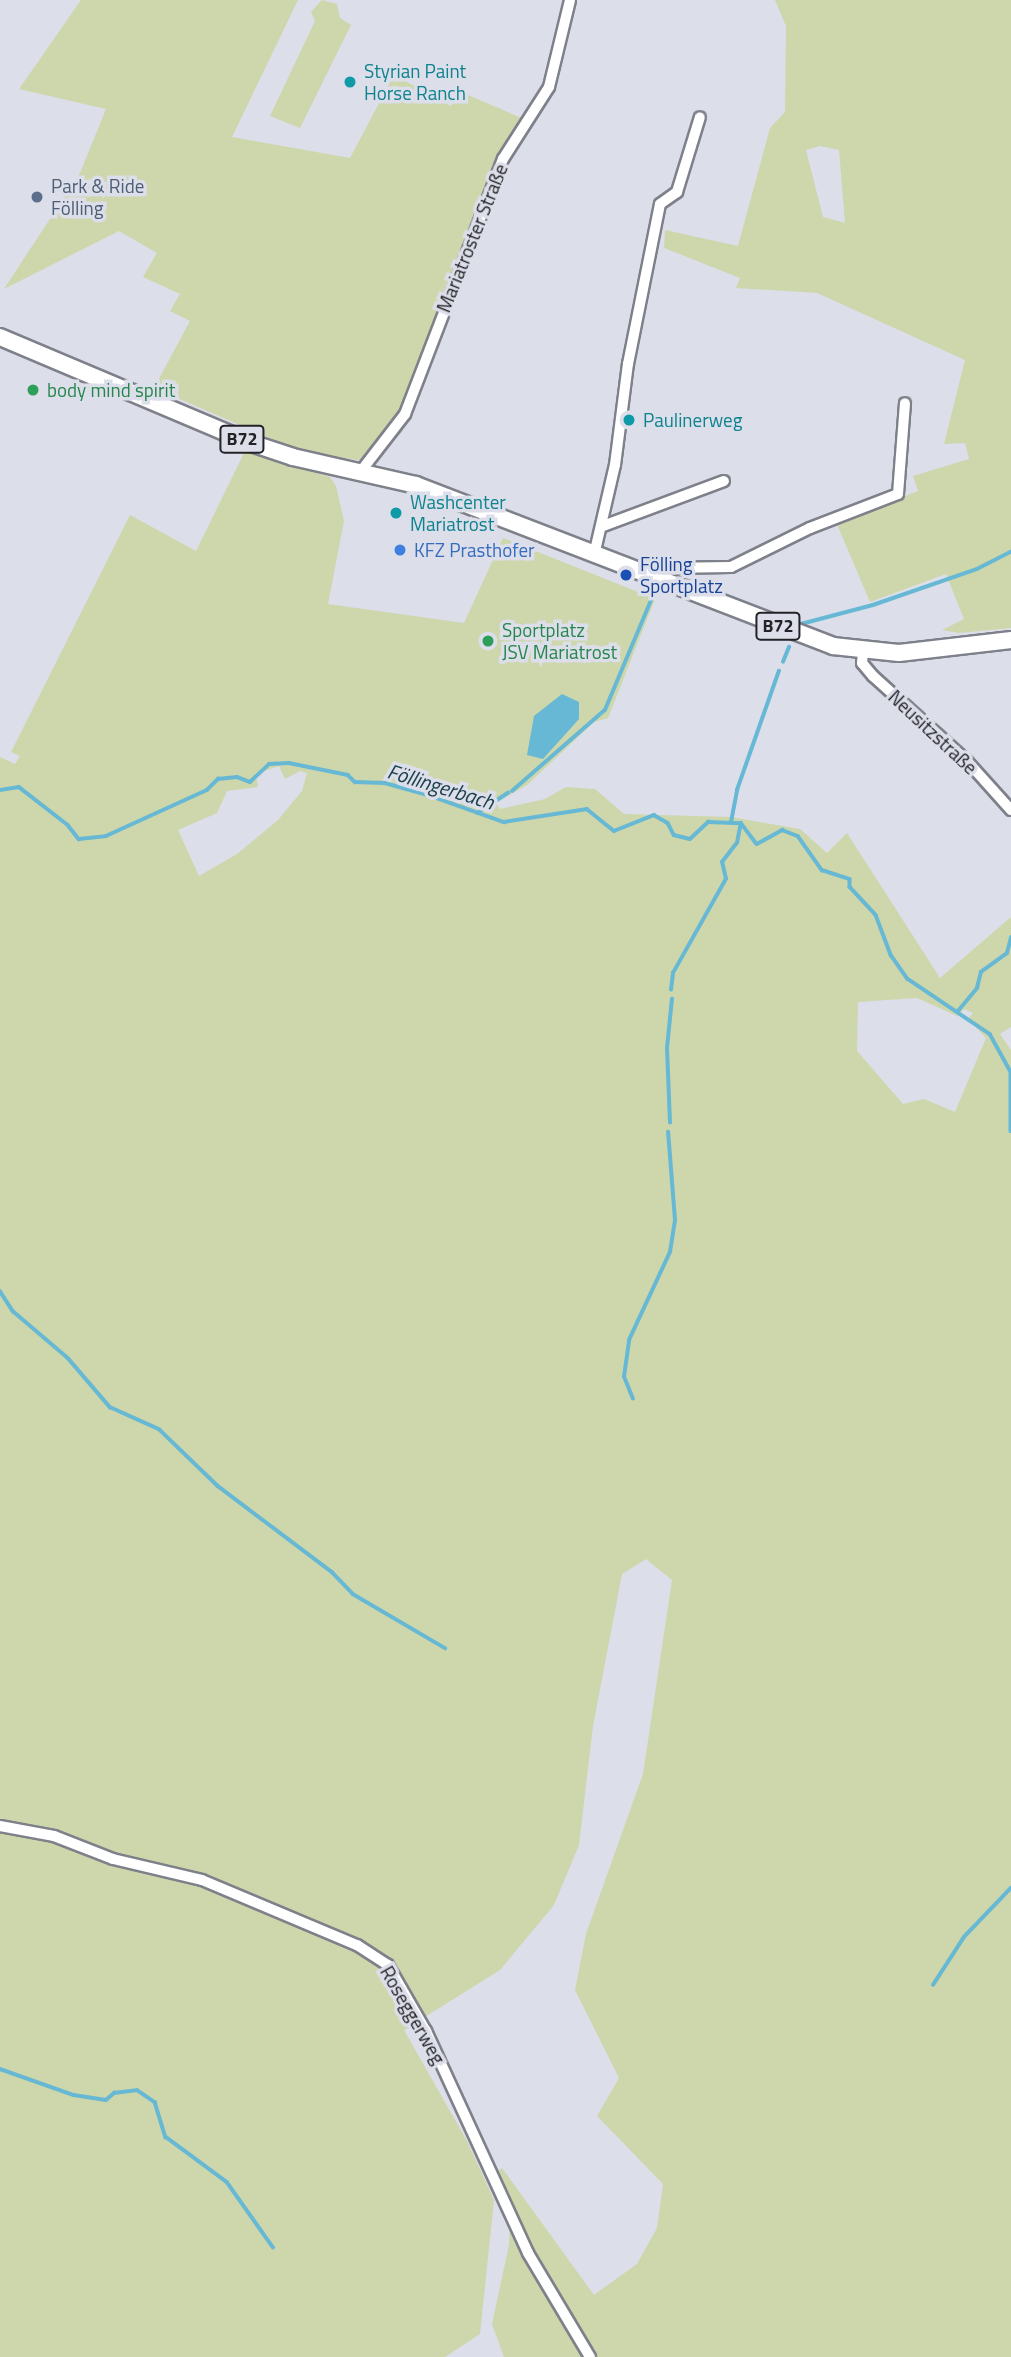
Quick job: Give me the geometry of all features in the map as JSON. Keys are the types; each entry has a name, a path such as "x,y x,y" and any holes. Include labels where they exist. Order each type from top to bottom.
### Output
{"main road":[{"name":"B72","path":"0,337 251,443 293,457 416,485 824,643 863,652 899,653 1011,640"}],"street":[{"name":"Mariatroster Straße","path":"361,471 404,414 503,159 549,87 570,0"},
{"path":"594,555 603,526 628,364 660,204 677,192 700,117"},
{"path":"651,577 662,568 731,567 810,528 898,494 905,403"},
{"path":"603,526 724,481"},
{"name":"Neusitzstraße","path":"863,652 862,663 873,676 967,761 1011,810"},
{"name":"Roseggerweg","path":"0,1826 54,1836 113,1859 202,1880 357,1945 388,1965 426,2031 528,2253 590,2357"}],"green space":[{"path":"81,0 298,0 232,137 350,158 394,75 451,106 461,92 533,123 507,167 402,432 372,462 314,454 286,445 154,388 190,321 170,311 180,294 143,277 157,253 119,231 4,289 80,173 106,109 19,89"},
{"path":"322,0 337,4 340,18 351,25 300,128 270,116 315,21 311,12"},
{"path":"775,0 1011,0 1011,628 959,633 942,630 964,619 946,574 870,602 836,522 918,491 913,476 969,459 965,443 944,444 965,360 817,293 736,288 740,278 664,248 665,230 738,246 770,128 785,112 786,26","holes":["820,146 839,150 845,223 823,217 806,150"]},
{"path":"245,451 330,477 336,486 344,521 328,604 464,623 503,538 648,596 657,594 608,718 594,722 527,785 496,803 500,809 545,799 566,787 595,789 624,814 731,817 800,829 827,853 847,833 940,978 1011,917 1011,1027 1000,1034 1011,1050 1011,2357 504,2357 492,2324 509,2245 511,2199 498,2171 502,2168 594,2295 637,2264 657,2228 663,2184 597,2116 619,2078 575,1990 586,1934 643,1774 672,1580 646,1559 622,1574 593,1726 579,1845 554,1905 500,1970 404,2030 467,2141 494,2200 480,2334 445,2357 0,2357 0,757 15,764 20,756 11,752 130,515 196,551","holes":["279,766 285,779 300,771 307,773 302,791 278,820 237,854 199,876 178,830 217,813 227,791 258,787 256,774","917,998 957,1016 964,1009 973,1013 968,1019 986,1038 955,1112 924,1099 903,1104 857,1051 858,1002"]}],"water":[{"path":"562,694 579,702 579,719 543,759 527,755 534,716"}],"waterway":[{"path":"801,624 873,605 977,569 1011,552"},
{"path":"512,791 605,710 652,598"},
{"path":"783,662 789,647"},
{"path":"731,822 737,790 779,671"},
{"name":"Föllingerbach","path":"0,790 19,787 68,825 79,839 106,836 207,790 218,779 237,777 250,782 269,764 289,763 348,775 355,782 385,783 504,822 587,809 614,831 654,815 668,823 674,835 690,839 708,822 741,823 757,844 782,830 798,836 822,870 850,879 850,887 876,915 891,955 908,979 990,1034 1011,1072"},
{"path":"477,813 508,793"},
{"path":"671,990 673,973 726,879 722,862 737,843 741,823"},
{"path":"958,1011 977,988 981,972 1007,953 1011,938"},
{"path":"670,1123 667,1048 672,999"},
{"name":"Föllingerbach","path":"1011,1074 1011,1131"},
{"path":"633,1399 624,1377 629,1340 670,1252 675,1220 668,1132"},
{"path":"0,1291 13,1311 68,1358 110,1407 159,1429 218,1486 332,1572 353,1594 445,1648"},
{"path":"933,1985 964,1937 1011,1888"},
{"path":"0,2069 74,2095 106,2100 114,2093 137,2090 155,2102 166,2137 227,2182 273,2247"}],"place":[{"name":"Styrian Paint Horse Ranch","path":"350,82"},
{"name":"Park & Ride Fölling","path":"37,197"},
{"name":"body mind spirit","path":"33,390"},
{"name":"Paulinerweg","path":"629,420"},
{"name":"Washcenter Mariatrost","path":"396,513"},
{"name":"KFZ Prasthofer","path":"400,550"},
{"name":"Fölling Sportplatz","path":"626,575"},
{"name":"Sportplatz JSV Mariatrost","path":"488,641"}]}
